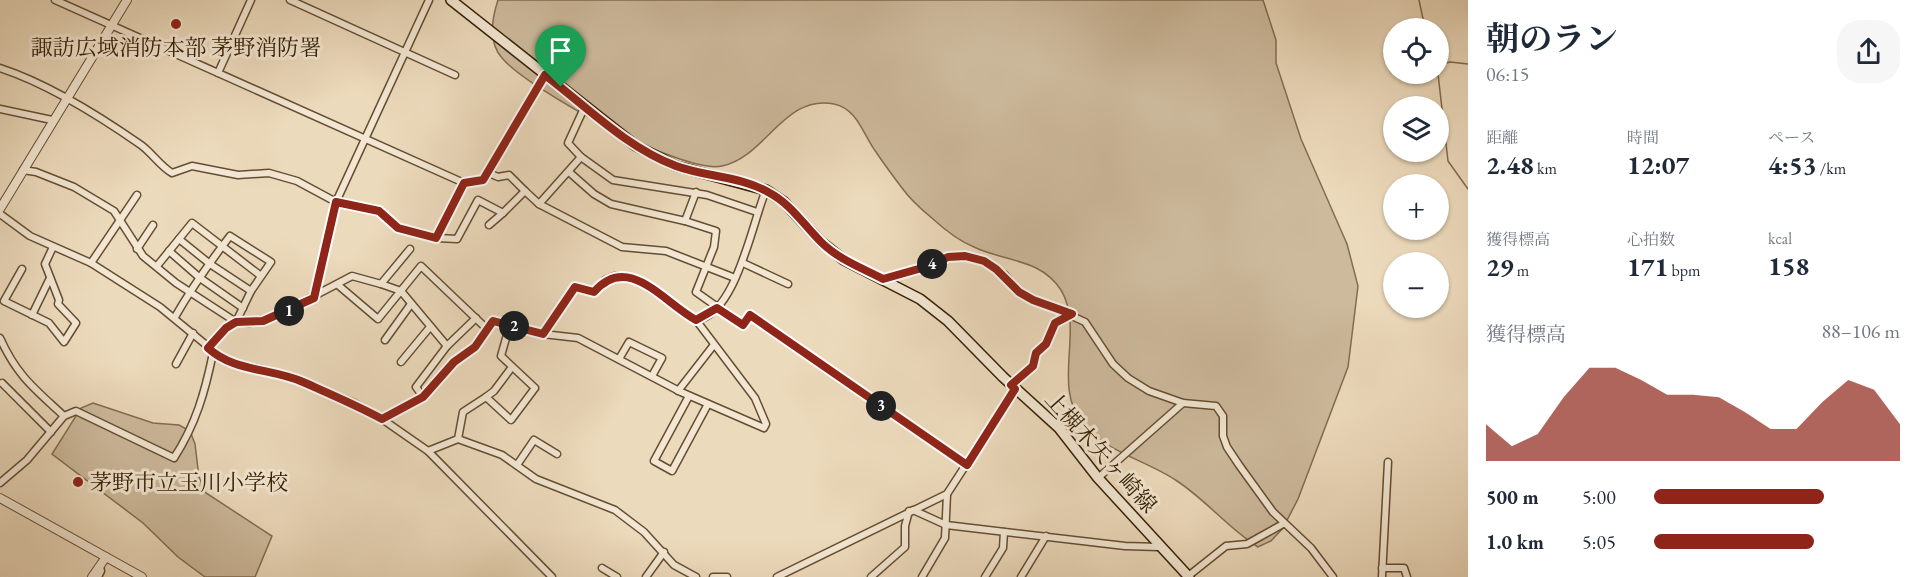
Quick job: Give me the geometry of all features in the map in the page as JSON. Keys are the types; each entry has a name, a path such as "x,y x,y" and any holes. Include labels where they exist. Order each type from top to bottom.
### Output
{"main road":[{"name":"上槻木矢ヶ崎線","path":"451,0 460,3 545,75 636,146 661,159 697,172 766,190 784,202 821,242 844,260 920,299 948,321 1013,387 1059,428 1098,478 1188,577"}],"street":[{"path":"55,0 464,183 483,180 489,173 545,75"},
{"path":"0,209 65,98 128,0"},
{"path":"218,74 251,0"},
{"path":"290,0 455,75"},
{"path":"314,298 336,202 403,52 429,0"},
{"path":"0,68 31,78 65,98 142,146 172,173 192,166 238,175 269,173 297,181 336,202 379,211 398,228 436,238 457,239 478,200 503,213"},
{"path":"585,106 568,142 581,158 614,180 696,192 757,212"},
{"path":"0,109 52,120"},
{"path":"539,204 581,158"},
{"path":"23,170 74,188 114,211 137,249 190,292 236,322"},
{"path":"569,172 594,194 612,204 685,221 716,231 714,247 696,292 743,325 750,315 967,465"},
{"path":"489,173 498,177 509,176 539,204 622,247 666,251 735,278"},
{"path":"436,238 464,183"},
{"path":"696,320 725,302 743,263 757,212 766,190"},
{"path":"489,225 525,191"},
{"path":"685,221 696,192"},
{"path":"91,263 137,195"},
{"path":"0,214 30,236 91,263 175,317 211,350 233,365 265,370 322,390 382,419 428,451 477,498 552,577"},
{"path":"157,266 192,223 261,276"},
{"path":"137,249 153,225"},
{"path":"175,317 230,236 271,262 251,291 236,322"},
{"path":"179,239 210,264 251,291"},
{"path":"4,301 49,323 64,342 76,323 58,304 59,300 45,264 53,247"},
{"path":"381,284 410,249"},
{"path":"169,251 200,278 243,308"},
{"path":"883,279 929,266 948,257 965,256 984,261 996,269 1019,292 1033,300 1072,314 1085,322 1113,364 1128,378 1149,391 1183,403 1208,404 1221,410 1227,447 1283,524 1311,548 1333,577"},
{"path":"743,263 788,284"},
{"path":"338,285 378,319 422,266 488,329"},
{"path":"0,308 22,269"},
{"path":"0,483 27,460 64,416 76,411 174,458 189,435 199,411 211,350 226,328 236,322 263,321 314,298 352,276 401,291 447,346"},
{"path":"382,419 423,397 454,362 475,347 493,321 543,334 578,338 678,391 764,428 766,424 755,398 713,346 696,320 636,279 615,276 604,280 594,292 575,287 543,334"},
{"path":"32,315 50,278"},
{"path":"385,340 411,304"},
{"path":"922,577 945,538 947,494 1013,387 1033,366 1036,353 1046,344 1055,323 1072,314"},
{"path":"423,397 416,387 447,346 476,318"},
{"path":"486,397 511,420 535,388 501,356 510,324"},
{"path":"401,362 430,327"},
{"path":"177,364 193,333"},
{"path":"0,338 14,367 42,398 64,416"},
{"path":"619,359 629,342 662,358 652,376"},
{"path":"678,391 713,346"},
{"path":"458,439 463,412 494,391 512,367"},
{"path":"2,383 51,432"},
{"path":"689,396 654,461 672,471 708,404"},
{"path":"1098,478 1183,403"},
{"path":"428,451 458,439 502,455 536,479 615,510 644,532 674,565 696,577"},
{"path":"517,465 534,440 557,454"},
{"path":"1382,577 1388,462"},
{"path":"777,577 947,494"},
{"path":"0,498 142,577"},
{"path":"911,511 944,525 1125,546 1160,547"},
{"path":"871,577 905,547 905,526 911,511"},
{"path":"1188,577 1226,546 1247,544 1283,524"},
{"path":"986,577 1003,548 1004,532"},
{"path":"1022,577 1046,536"},
{"path":"646,577 664,552"},
{"path":"92,577 106,556"},
{"path":"98,577 102,571 100,567"},
{"path":"602,567 616,577"},
{"path":"1382,568 1404,568 1407,577"},
{"path":"713,577 726,577"}],"shaded area":[{"path":"498,0 1263,0 1276,40 1276,63 1301,139 1347,244 1358,286 1348,367 1298,499 1283,528 1271,541 1258,547 1177,481 1115,449 1093,434 1083,424 1074,409 1069,392 1070,322 1068,306 1061,290 1053,280 1032,266 974,247 942,227 905,192 849,111 834,104 817,103 802,108 788,117 751,151 722,166 702,165 675,157 607,127 517,72 502,58 495,45 493,22"},
{"path":"93,403 153,423 179,425 190,431 195,444 199,477 206,493 272,536 255,577 205,577 178,557 143,523 52,454 81,408"}],"waterway":[{"path":"1419,0 1423,18"},
{"path":"1449,62 1468,64"},
{"path":"1439,84 1448,161 1468,189"}],"place":[{"name":"諏訪広域消防本部 茅野消防署","path":"176,24"},
{"name":"茅野市立玉川小学校","path":"78,482"}],"route":[{"path":"545,75 561,87 636,146 661,159 676,166 766,190 784,202 821,242 844,260 883,279 929,266 948,257 965,256 984,261 1005,275 1019,292 1033,300 1072,314 1055,323 1046,344 1036,353 1033,366 1011,385 1015,389 984,434 967,465 819,365 750,315 743,325 717,308 696,320 636,279 615,276 604,280 594,292 575,287 543,334 493,321 475,347 454,362 423,397 382,419 354,403 303,382 265,370 233,365 208,348 219,334 236,322 263,321 314,298 321,258 336,202 362,205 379,211 398,228 436,238 464,183 483,180 489,173 545,75"}]}
